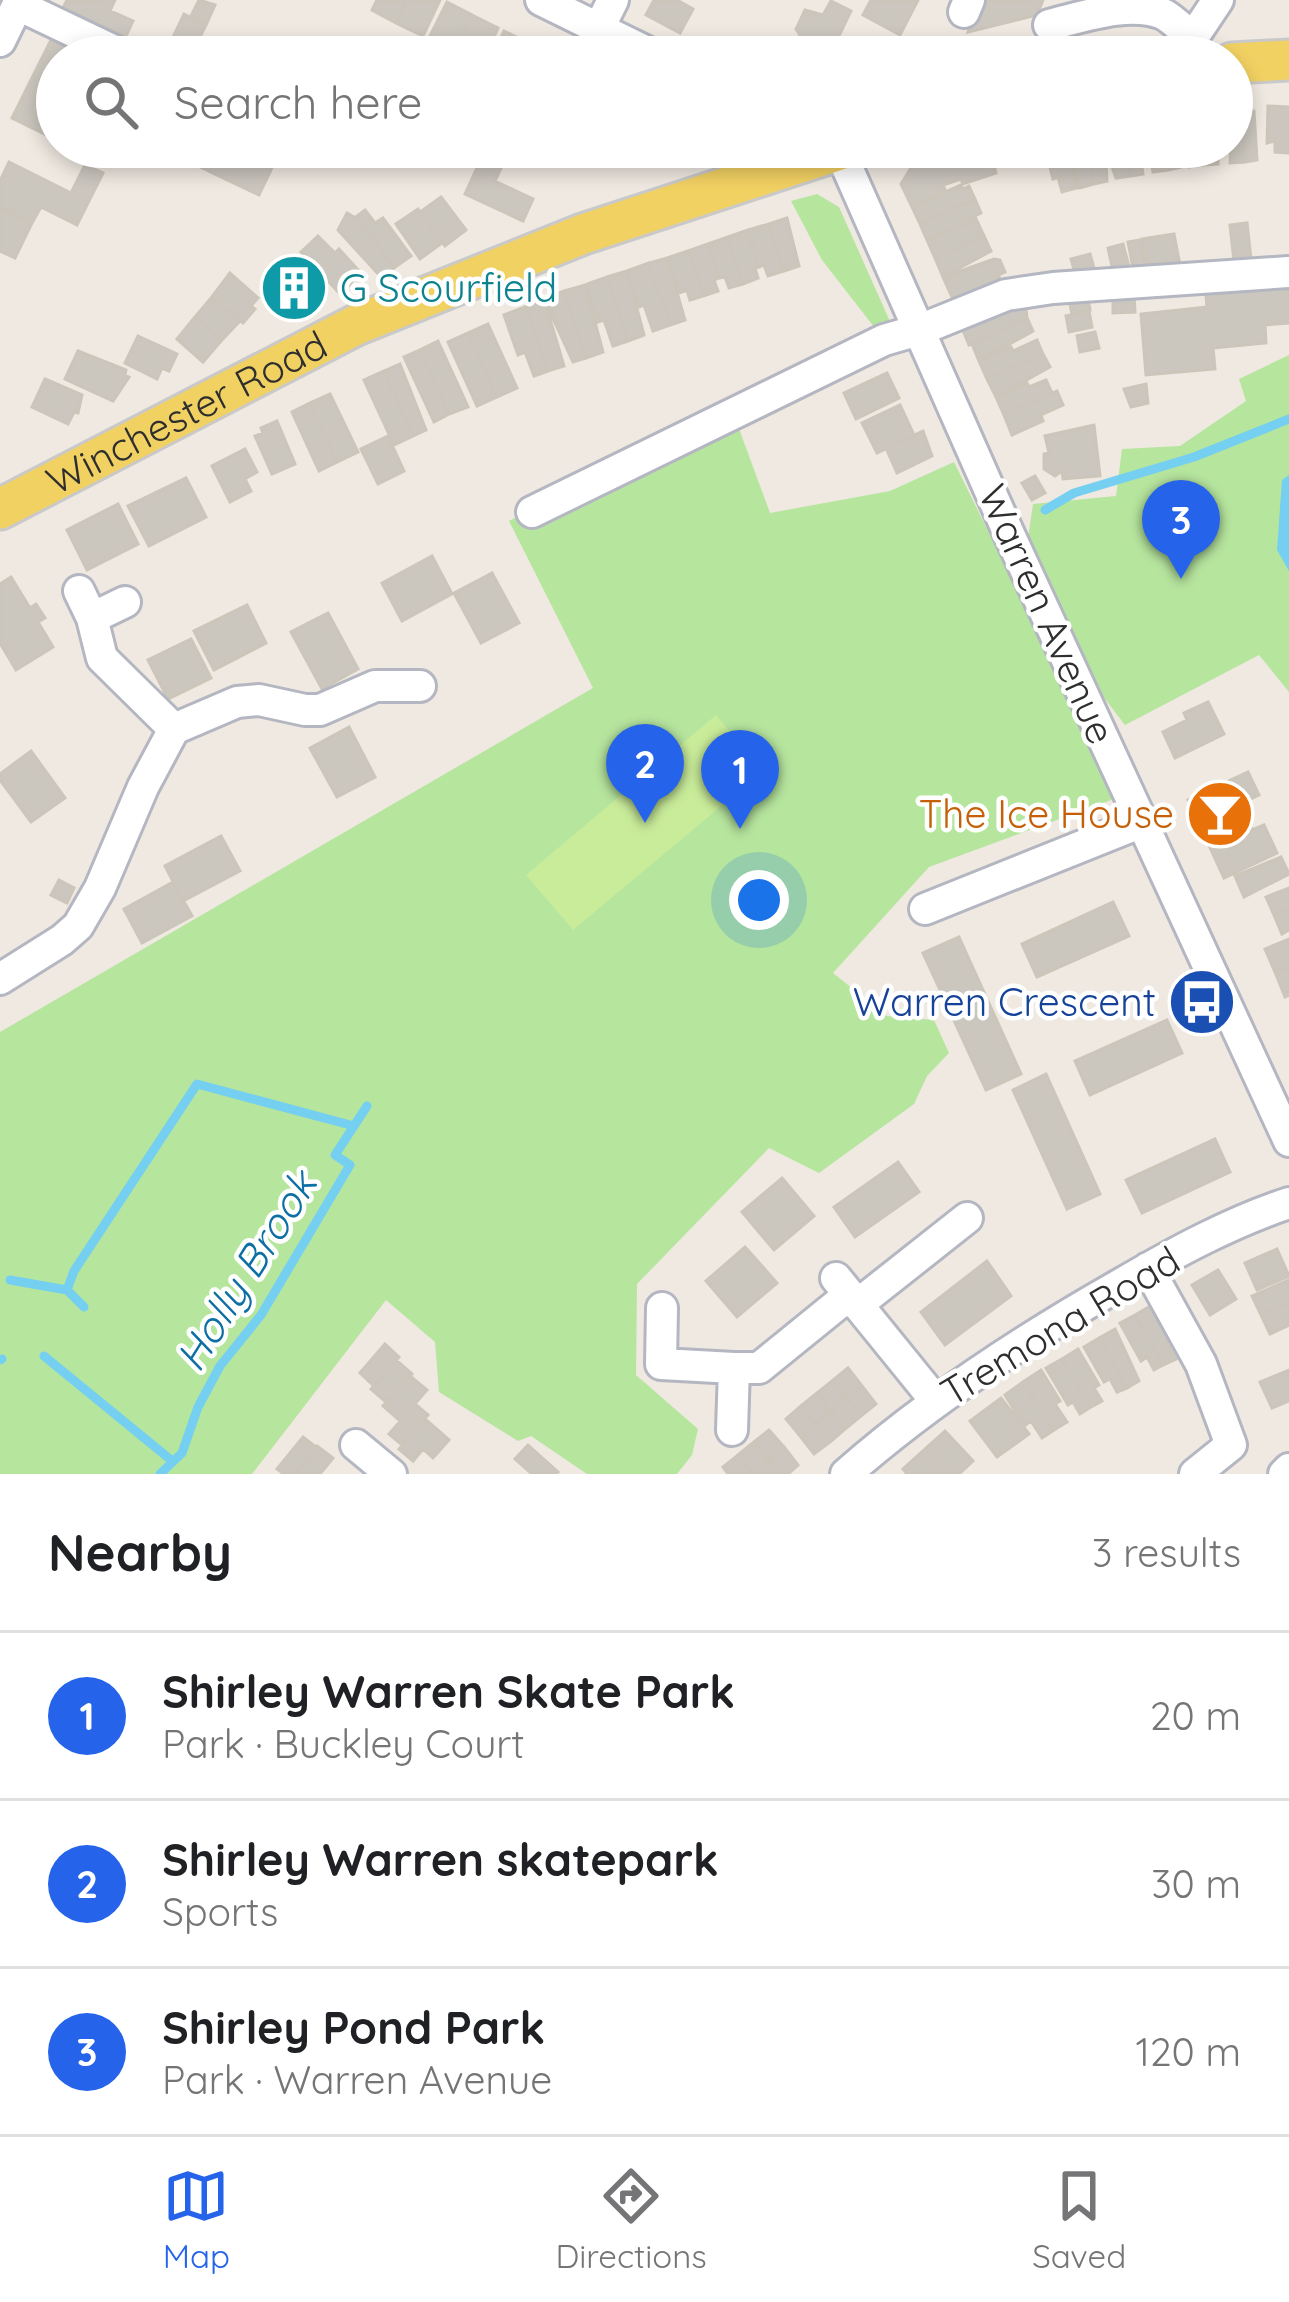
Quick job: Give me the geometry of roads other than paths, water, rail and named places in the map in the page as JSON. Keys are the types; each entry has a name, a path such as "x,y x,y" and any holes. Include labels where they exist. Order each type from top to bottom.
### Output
{"main road":[{"path":"1253,62 1289,60"},
{"name":"Winchester Road","path":"0,509 356,325 740,168"}],"street":[{"path":"541,0 614,36"},
{"path":"598,28 614,0"},
{"path":"1195,36 1218,0"},
{"path":"0,41 19,2 86,36"},
{"path":"1049,25 1140,10 1163,14 1179,36"},
{"name":"Warren Avenue","path":"850,168 1009,534 1289,1142"},
{"path":"532,512 884,340 1006,295 1289,272"},
{"path":"124,602 85,604 102,658 174,729"},
{"path":"0,979 78,926 174,729 237,702 260,700 320,710 375,686 421,686"},
{"path":"925,909 1142,822"},
{"name":"Tremona Road","path":"846,1474 935,1400 1067,1315 1148,1268 1289,1203"},
{"path":"662,1308 661,1364 759,1368 847,1292 967,1218"},
{"path":"1148,1268 1201,1364 1231,1445 1195,1474"},
{"path":"847,1292 935,1400"},
{"path":"732,1430 734,1368"},
{"path":"356,1444 383,1472"}],"water":[{"path":"1289,475 1289,571 1277,550 1282,480"}],"waterway":[{"name":"Holly Brook","path":"1045,510 1074,493 1194,457 1289,419"},
{"path":"84,1307 67,1290 74,1271 197,1084 354,1126"},
{"name":"Holly Brook","path":"160,1474 182,1453 198,1407 220,1366 261,1315 350,1165 335,1155 367,1106"},
{"path":"10,1280 67,1290"},
{"path":"44,1356 171,1460"}],"place":[{"name":"G Scourfield","path":"294,288"},
{"name":"Shirley Pond Park","path":"1181,579"},
{"name":"The Ice House","path":"1220,814"},
{"name":"Shirley Warren skatepark","path":"645,823"},
{"name":"Shirley Warren Skate Park","path":"740,829"},
{"name":"Warren Crescent","path":"1202,1002"}]}
